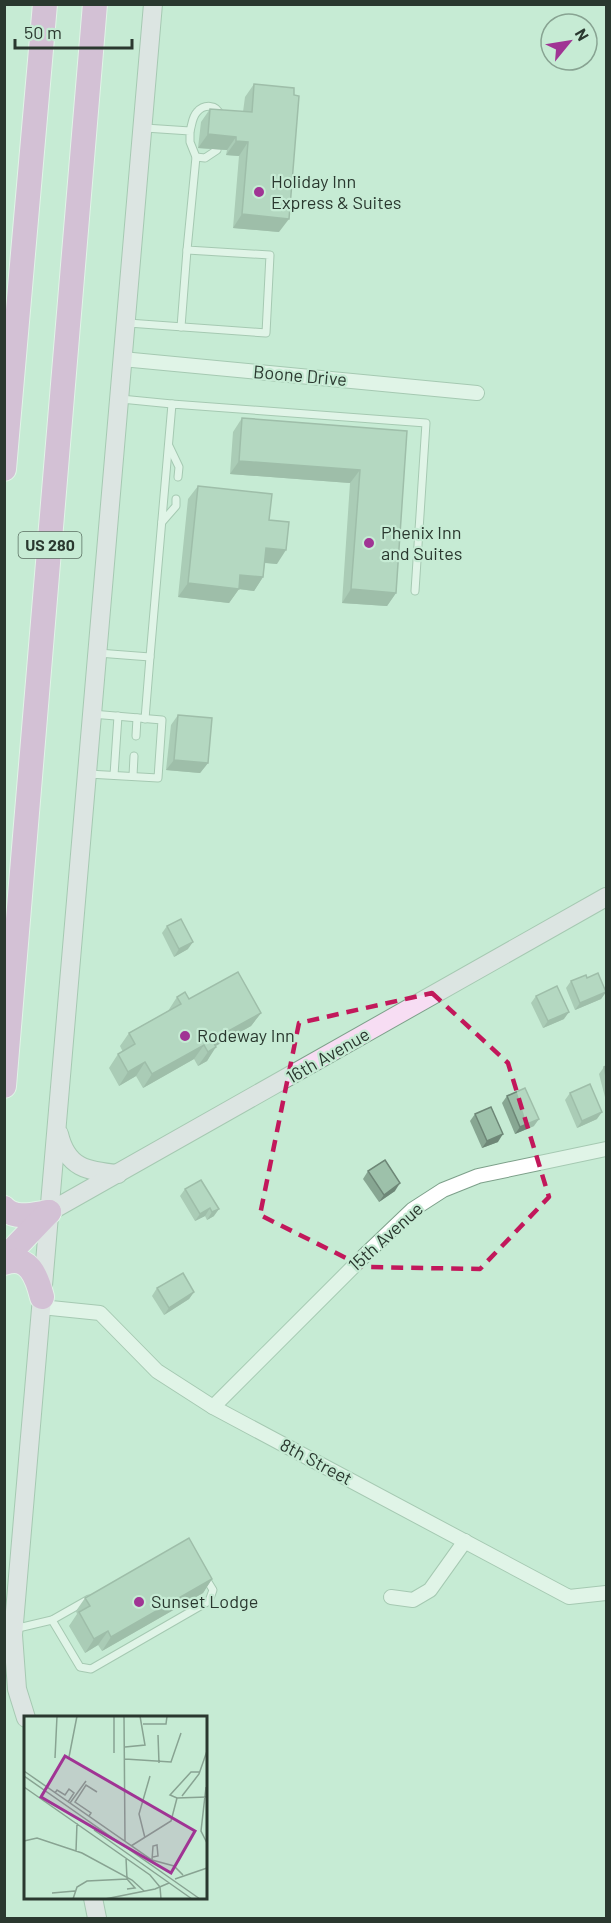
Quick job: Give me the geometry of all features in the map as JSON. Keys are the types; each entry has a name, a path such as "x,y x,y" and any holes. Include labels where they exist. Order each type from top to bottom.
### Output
{"highway":[{"path":"4,469 45,4"},
{"name":"US 280","path":"4,1086 95,4"},
{"path":"4,1208 16,1215 49,1212"},
{"path":"4,1261 49,1212"},
{"path":"4,1261 15,1260 28,1266 39,1282 42,1302"}],"street":[{"path":"25,1716 17,1689 14,1629 153,4"},
{"name":"Boone Drive","path":"122,359 477,393"},
{"name":"16th Avenue","path":"49,1212 606,897"},
{"path":"57,1125 64,1150 75,1163 91,1171 118,1174"},
{"name":"15th Avenue","path":"213,1407 412,1210 443,1190 478,1176 606,1149"},
{"name":"8th Street","path":"42,1302 100,1313 157,1371 213,1407 568,1597 606,1593"},
{"path":"391,1597 413,1600 430,1590 465,1541"},
{"path":"93,1899 97,1918"}],"lane":[{"path":"181,327 196,157 190,142 190,131 198,110 207,106 215,107 219,111 220,124"},
{"path":"142,128 190,131"},
{"path":"196,157 205,158 217,150"},
{"path":"125,323 266,333 270,255 187,250"},
{"path":"119,398 426,423 415,591"},
{"path":"136,736 150,657 172,404"},
{"path":"168,444 179,467 178,477"},
{"path":"162,522 176,506 177,499"},
{"path":"97,653 150,657"},
{"path":"87,774 158,778 162,720 92,714"},
{"path":"114,776 118,716"},
{"path":"133,776 134,756"},
{"path":"52,1620 80,1667 91,1669 209,1601 213,1590 202,1570"},
{"path":"14,1629 52,1620 100,1592"}],"highlighted area":[{"path":"432,993 508,1063 549,1197 480,1269 364,1267 260,1215 299,1023"}],"building":[{"name":"Holiday Inn Express & Suites","path":"254,84 294,88 294,95 299,96 289,219 242,214 248,142 236,141 236,137 208,134 210,109 252,112"},
{"name":"Phenix Inn and Suites","path":"242,418 407,431 396,593 351,589 360,470 239,461"},
{"path":"198,486 272,494 269,520 289,522 286,550 266,548 263,577 240,575 239,589 188,583"},
{"path":"178,715 212,718 208,763 174,760"},
{"path":"181,919 193,942 179,949 167,926"},
{"name":"Rodeway Inn","path":"238,972 261,1013 212,1040 216,1047 208,1052 204,1045 152,1074 145,1062 128,1072 118,1054 135,1044 129,1033 181,1004 177,997 185,992 189,999"},
{"path":"598,973 606,992 580,1003 571,981"},
{"path":"557,986 569,1012 548,1021 536,996"},
{"path":"590,1084 602,1112 582,1121 570,1093"},
{"path":"525,1088 539,1119 520,1127 507,1096"},
{"path":"491,1107 503,1134 487,1141 475,1114"},
{"path":"385,1160 400,1183 384,1195 368,1171"},
{"path":"201,1180 219,1209 212,1212 210,1208 200,1214 185,1189"},
{"path":"183,1273 194,1292 169,1308 157,1288"},
{"name":"Sunset Lodge","path":"189,1538 212,1579 111,1637 108,1631 94,1639 79,1612 90,1606 85,1598"}],"place":[{"name":"Holiday Inn Express & Suites","path":"259,192"},
{"name":"Phenix Inn and Suites","path":"369,543"},
{"name":"Rodeway Inn","path":"185,1036"},
{"name":"Sunset Lodge","path":"139,1602"}]}
